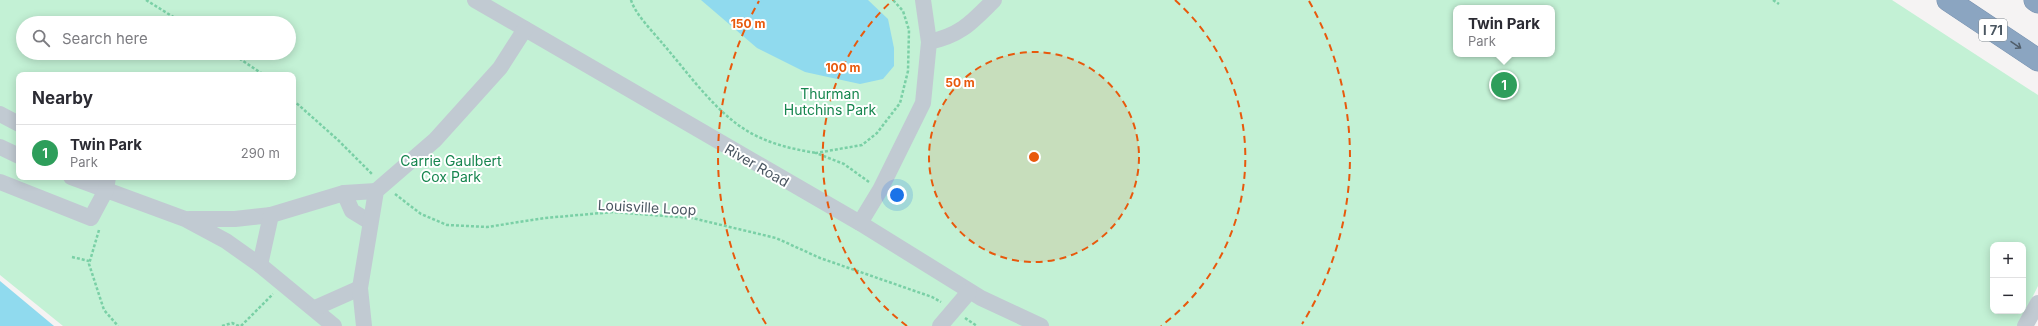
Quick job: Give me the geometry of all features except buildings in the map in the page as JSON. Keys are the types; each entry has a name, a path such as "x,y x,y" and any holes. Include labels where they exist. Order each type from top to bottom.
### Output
{"highway":[{"name":"I 71","path":"1948,0 2038,60"}],"street":[{"name":"River Road","path":"475,0 860,223 970,292 1041,326"},
{"path":"860,223 880,190 923,103 929,42 923,0"},
{"path":"929,42 945,39 965,28 994,0"},
{"path":"185,219 235,219 271,215 344,193 379,188 435,140 500,68 525,29"},
{"path":"0,114 16,122"},
{"path":"0,147 16,155"},
{"path":"89,180 107,183 185,219 226,241 260,265 315,308 334,326"},
{"path":"0,182 91,218 107,183"},
{"path":"364,326 360,288 370,222 379,188"},
{"path":"344,193 352,211 370,222"},
{"path":"260,265 271,215"},
{"path":"315,308 360,288"},
{"path":"940,326 970,292"},
{"path":"2026,326 2038,303"}],"path":[{"path":"146,0 172,16"},
{"path":"631,0 650,29 721,110 748,131 768,141 793,149 816,153 844,164 880,190"},
{"path":"816,153 862,145 877,133 900,103 908,71 909,30 903,11 893,0"},
{"path":"1773,0 1779,4"},
{"path":"242,60 260,72"},
{"name":"Louisville Loop","path":"296,103 338,140 379,188 421,214 447,225 487,226 545,218 613,212 692,218 776,238 820,258 932,297 977,326"},
{"path":"101,226 89,261 99,300 104,310 118,326"},
{"path":"72,257 89,261"},
{"path":"222,326 232,323 240,326 283,283"}],"green space":[{"path":"0,0 1892,0 2038,95 2038,286 2026,310 2026,242 1990,242 1990,314 2024,314 2018,326 63,326 0,275"}],"water":[{"path":"701,0 868,0 888,19 894,48 894,66 883,79 860,84 805,72 757,48"},
{"path":"0,281 54,326 0,326"}],"place":[{"name":"Twin Park","path":"1504,85"}],"park label":[{"name":"Thurman Hutchins Park","path":"830,102"},
{"name":"Carrie Gaulbert Cox Park","path":"451,168"}]}
